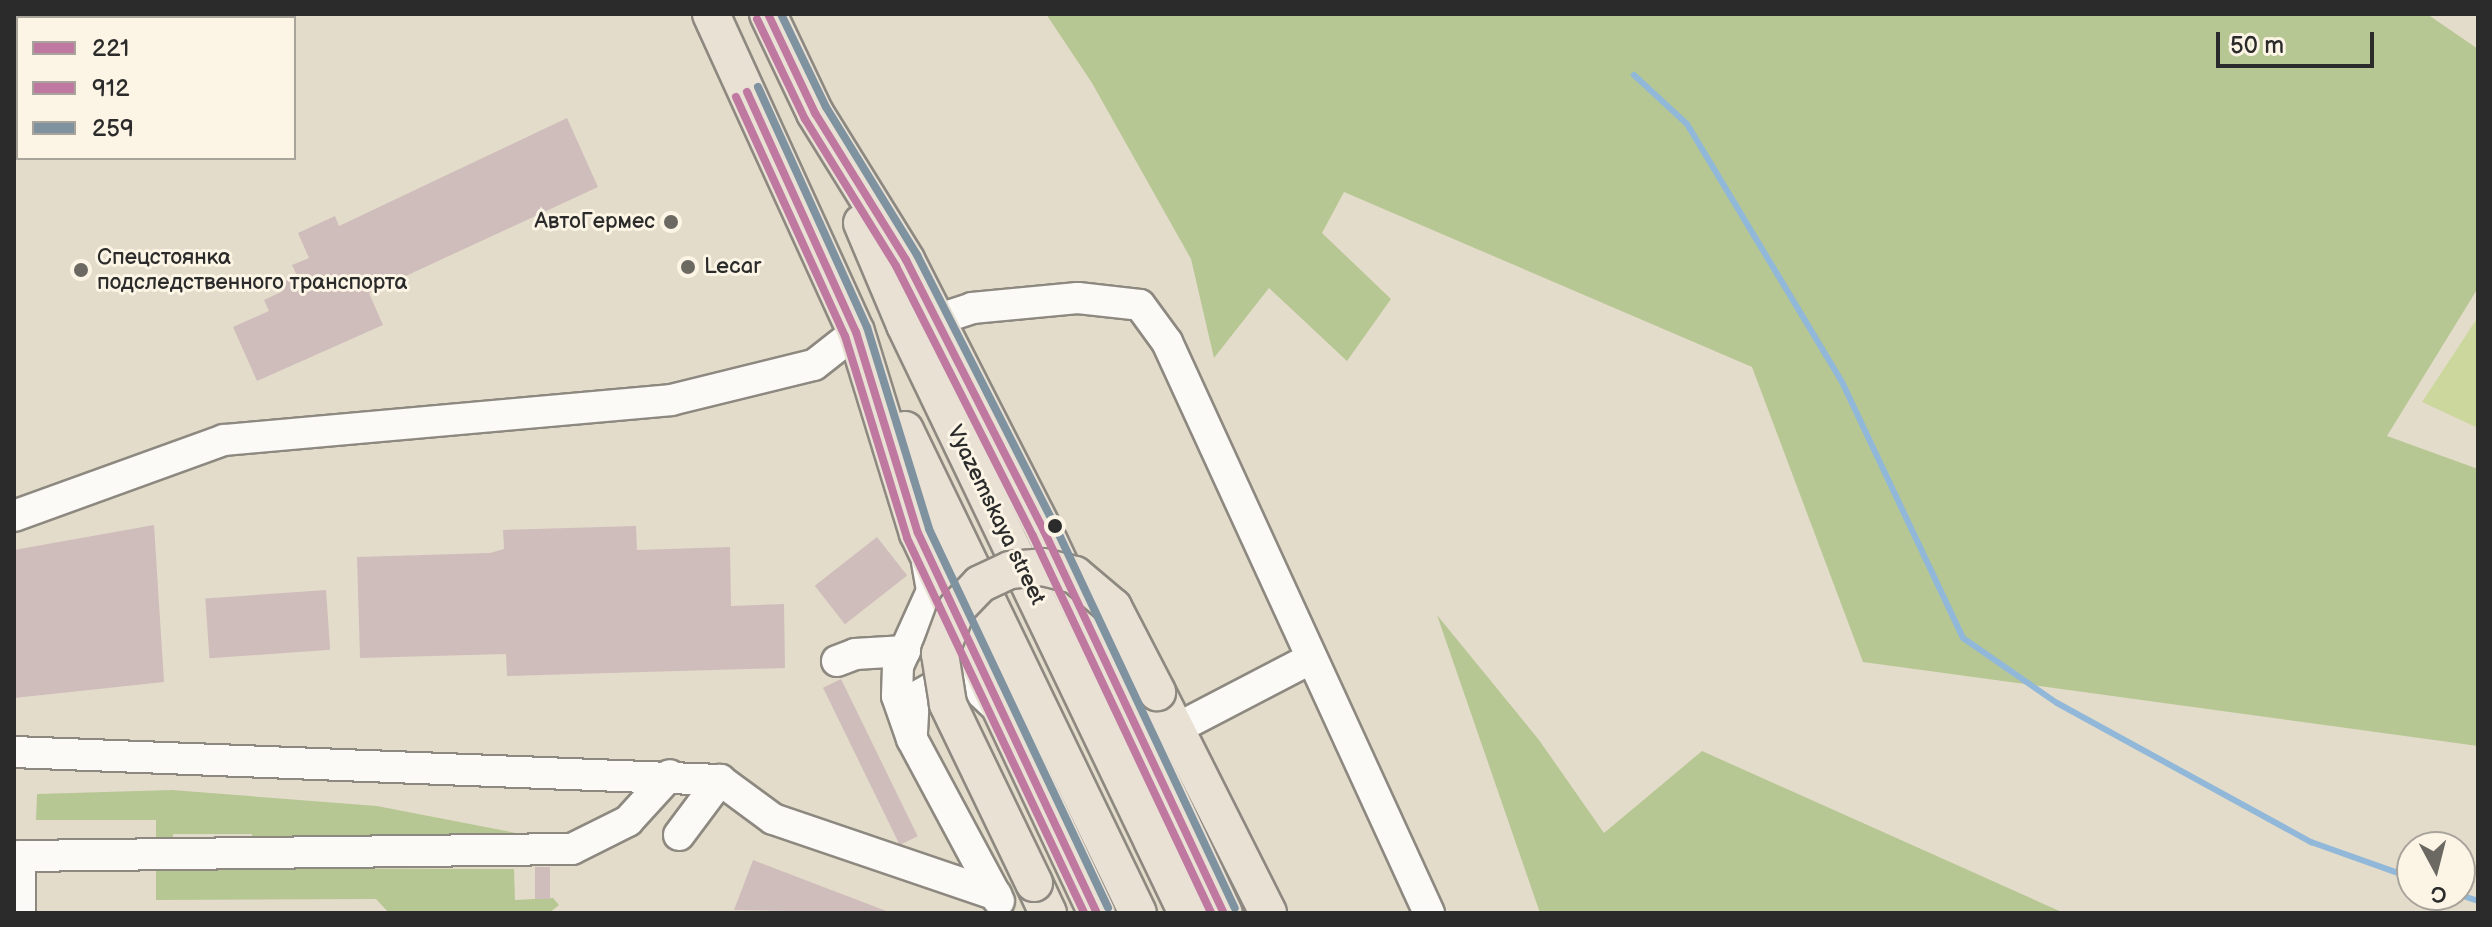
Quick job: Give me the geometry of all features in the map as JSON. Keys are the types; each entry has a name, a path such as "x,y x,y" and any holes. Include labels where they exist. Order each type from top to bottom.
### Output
{"main road":[{"path":"711,14 856,332 918,533 1097,913"},
{"path":"768,14 815,113 936,320 1044,531 1224,913"},
{"name":"Vyazemskaya street","path":"815,113 905,325 1187,913"},
{"name":"Vyazemskaya street","path":"856,332 1138,913"},
{"path":"1041,898 948,704 940,654 948,622 967,595 994,576 1043,567 1075,575 1113,607 1268,913"}],"street":[{"path":"936,320 972,308 1078,298 1140,305 1167,342 1429,913"},
{"path":"14,516 224,440 671,400 814,365 856,332"},
{"path":"918,533 932,591 905,651 897,696 912,739 1001,904"},
{"path":"837,661 855,654 905,651"},
{"path":"1193,720 1310,659"},
{"path":"912,739 914,698 939,684 974,686 998,708"},
{"path":"14,752 670,775 720,780 773,819 1001,904"},
{"path":"20,913 20,856 572,849 628,821 670,775"},
{"path":"679,835 720,780"}],"green space":[{"path":"1046,14 2427,14 2478,49 2478,288 2387,436 2478,469 2478,746 1863,662 1752,367 1344,192 1322,233 1391,299 1347,361 1269,288 1214,358 1191,259 1092,83"},
{"path":"2478,317 2478,428 2422,402"},
{"path":"1437,615 1539,740 1604,833 1702,751 2064,913 1540,913"},
{"path":"172,790 377,806 547,839 252,842 252,834 173,834 173,842 156,842 156,820 36,820 37,794"},
{"path":"156,868 514,869 515,900 553,898 559,905 549,913 389,913 376,899 156,900"}],"building":[{"path":"567,118 598,187 369,293 383,325 257,381 233,327 269,311 264,300 281,292 278,284 297,276 292,265 309,258 298,233 335,216 339,226"},
{"path":"154,525 164,682 14,698 14,550"},
{"path":"636,526 637,550 730,547 731,606 784,604 785,668 507,676 506,654 360,658 357,557 490,553 504,549 503,530"},
{"path":"877,537 907,576 845,624 815,586"},
{"path":"326,590 330,650 209,658 205,598"},
{"path":"841,679 918,836 900,845 823,688"},
{"path":"753,860 889,912 889,913 734,910"},
{"path":"535,867 550,867 550,899 535,899"}],"waterway":[{"path":"1634,75 1687,124 1842,382 1963,638 2057,703 2311,842 2396,872"}],"transit line":[{"name":"221","path":"768,14 815,113 906,260 1044,531 1224,913"},
{"name":"259","path":"781,14 826,107 917,255 1055,526 1235,908"},
{"name":"912","path":"757,19 805,119 896,266 1033,536 1211,913"},
{"name":"259","path":"758,87 867,327 929,529 1108,908"},
{"name":"221","path":"747,92 856,332 918,533 1097,913"},
{"name":"912","path":"736,97 845,336 907,538 1084,913"}],"place":[{"name":"АвтоГермес","path":"671,222"},
{"name":"Lecar","path":"688,267"},
{"name":"Спецстоянка подследственного транспорта","path":"81,270"}]}
